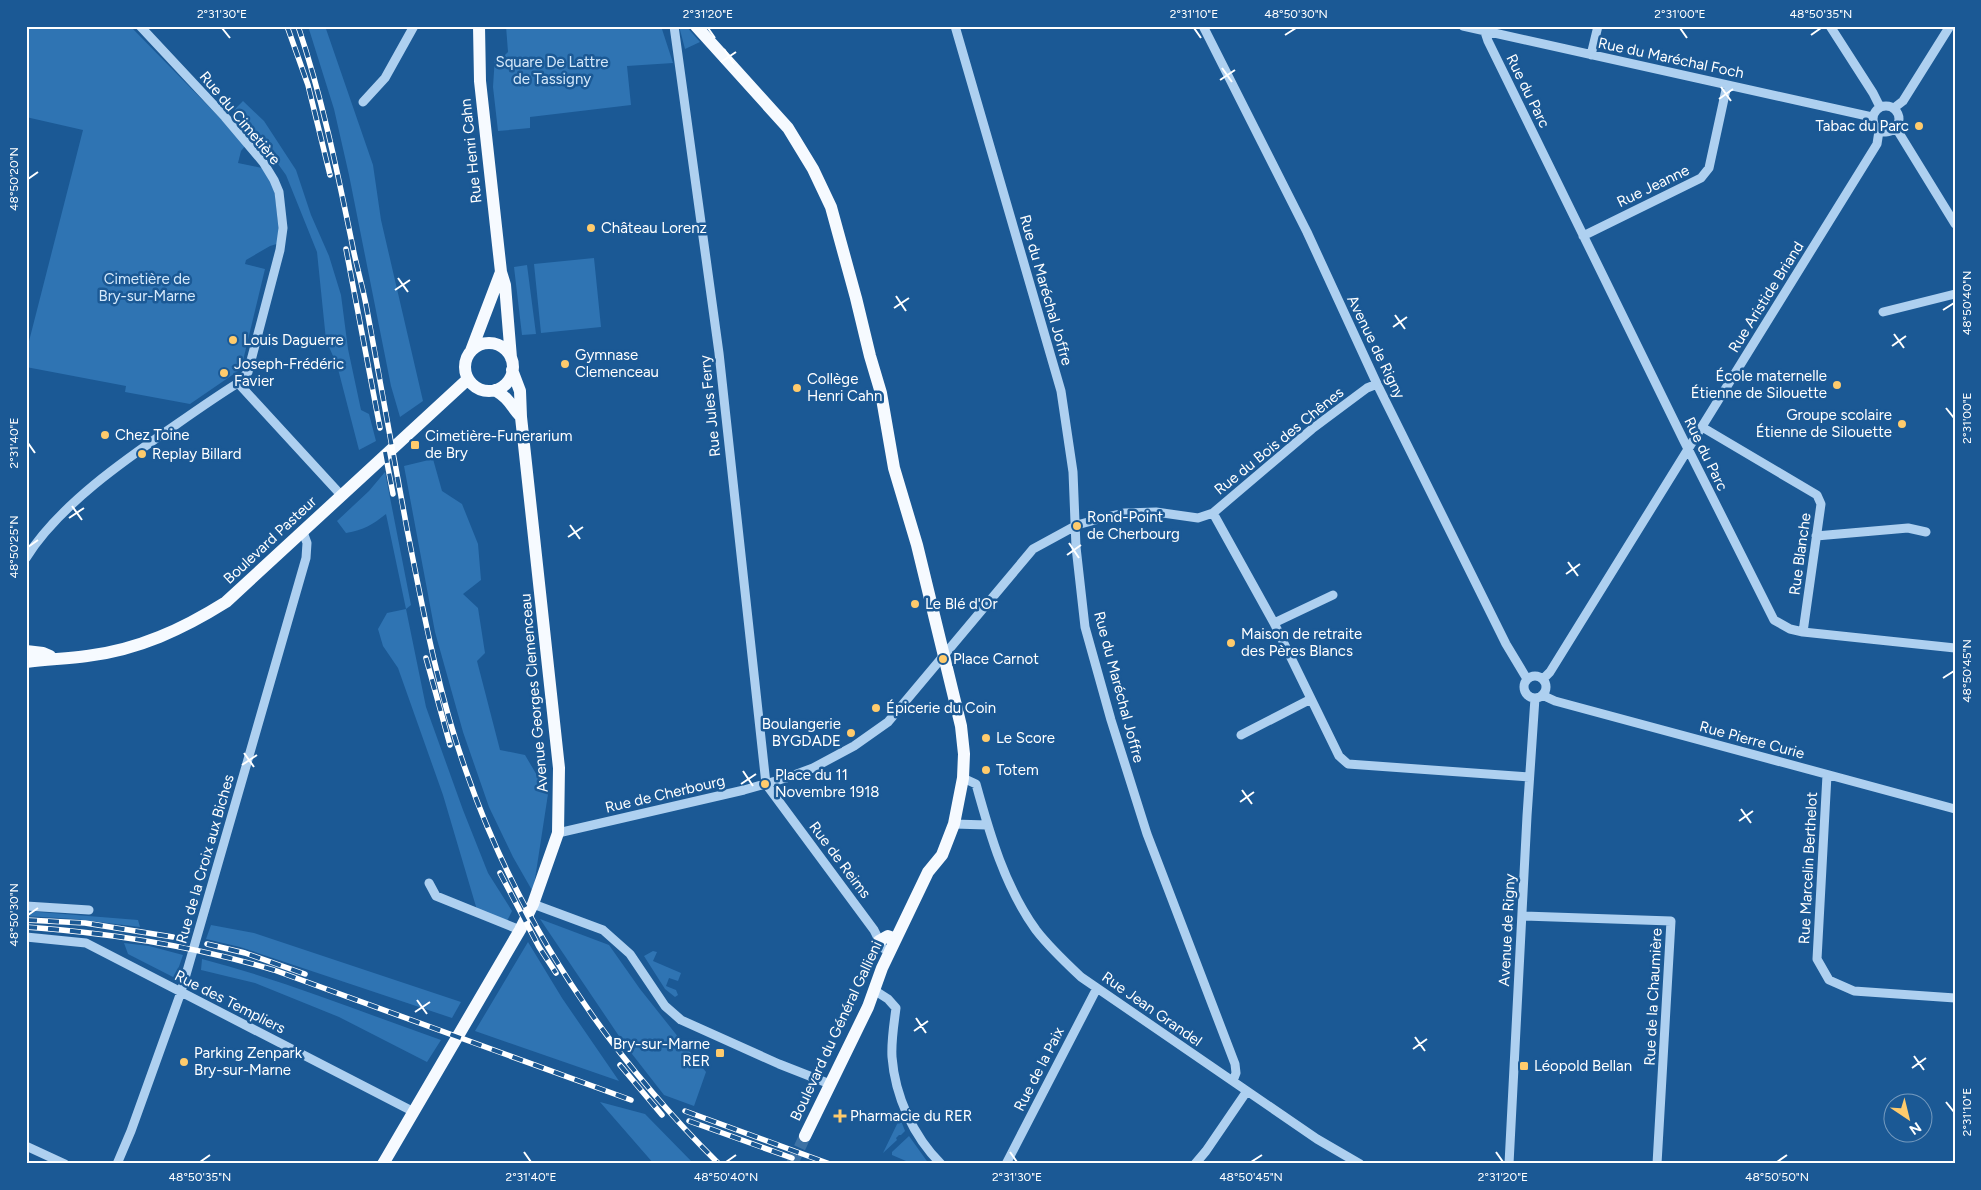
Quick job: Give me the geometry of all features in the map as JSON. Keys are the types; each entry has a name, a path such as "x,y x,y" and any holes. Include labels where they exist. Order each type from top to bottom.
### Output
{"main road":[{"name":"Rue Henri Cahn","path":"479,26 480,81 501,272"},
{"name":"Boulevard du Général Gallieni","path":"696,26 788,128 808,159 831,207 870,356 882,392 894,468 906,514 917,545 961,726 964,754 963,778 954,824 942,855 928,872 805,1136"},
{"path":"501,272 465,364 468,379 480,389 495,390 508,398 514,409 521,416"},
{"name":"Avenue Georges Clemenceau","path":"383,1164 520,930 533,904 558,833 560,768 521,416 520,391 511,364 511,341 505,285 501,272"},
{"path":"471,351 477,346 493,344 506,351 511,364 507,382 495,390"},
{"name":"Boulevard Pasteur","path":"26,662 116,651 171,633 199,619 226,602 468,379"},
{"name":"Boulevard Pasteur","path":"26,652 43,653 58,658"},
{"name":"Boulevard du Général Gallieni","path":"879,941 888,936 896,939"}],"street":[{"name":"Rue du Cimetière","path":"140,26 226,117 263,162 279,192 283,228 280,250 248,372 238,383"},
{"path":"363,102 385,78 414,26"},
{"name":"Rue Jules Ferry","path":"674,26 719,353 766,784"},
{"name":"Rue du Maréchal Joffre","path":"955,26 1061,391 1073,472 1077,525 1076,547 1085,627 1111,720 1147,834 1235,1064 1236,1073 1233,1081"},
{"name":"Avenue de Rigny","path":"1203,26 1306,232 1378,384 1506,644 1527,678"},
{"name":"Rue du Maréchal Foch","path":"1463,26 1872,117"},
{"path":"1591,55 1598,26"},
{"path":"1830,26 1880,107"},
{"path":"1894,108 1903,101 1950,26"},
{"name":"Rue du Parc","path":"1483,29 1583,236 1772,616 1784,627 1803,632 1955,648"},
{"name":"Rue Jeanne","path":"1583,236 1701,178 1709,168 1727,85"},
{"path":"1880,107 1894,108 1899,118 1896,128 1888,133 1879,131 1873,125 1872,117 1880,107"},
{"path":"1896,128 1955,224"},
{"name":"Rue Aristide Briand","path":"1543,679 1550,672 1877,144 1879,131"},
{"path":"1883,312 1955,294"},
{"path":"26,558 61,515 113,469 238,383 341,496"},
{"name":"Rue du Bois des Chênes","path":"1378,384 1367,388 1312,429 1213,513 1274,623 1339,756 1348,764 1529,777"},
{"name":"Rue Blanche","path":"1702,427 1817,495 1821,504 1803,632"},
{"name":"Rue de Cherbourg","path":"558,833 766,784 813,768 854,746 888,722 1034,550 1077,525 1125,513 1156,512 1198,518 1213,513"},
{"path":"1816,536 1908,528 1926,532"},
{"name":"Rue de la Croix aux Biches","path":"117,1164 131,1131 181,992 303,566 307,543 303,532"},
{"path":"1274,623 1333,595"},
{"path":"1535,676 1543,679 1546,687 1539,697 1526,695 1524,682 1527,678 1535,676"},
{"name":"Avenue de Rigny","path":"1509,1164 1529,777 1539,697"},
{"name":"Rue Pierre Curie","path":"1539,697 1955,809"},
{"path":"1241,735 1311,699"},
{"name":"Rue Marcelin Berthelot","path":"1827,775 1817,959 1829,980 1854,991 1955,998"},
{"name":"Rue Jean Grandel","path":"963,778 976,784 987,825 1010,887 1036,929 1058,955 1081,977 1317,1139 1360,1164"},
{"name":"Rue de Reims","path":"766,784 874,930 883,948 890,952"},
{"path":"954,824 987,825"},
{"path":"429,883 436,896 520,930"},
{"path":"533,904 603,930 630,954 665,1006 681,1020 779,1064 830,1084"},
{"path":"26,906 89,910"},
{"name":"Rue de la Chaumière","path":"1522,916 1672,921 1657,1164"},
{"name":"Rue des Templiers","path":"26,937 86,942 414,1112"},
{"name":"Rue de la Paix","path":"1006,1164 1097,988"},
{"path":"874,990 888,999 896,1008 892,1055 895,1081 904,1106 921,1139 941,1164"},
{"path":"1195,1164 1247,1091"},
{"path":"26,1146 65,1164"}],"green space":[{"name":"Cimetière de Bry-sur-Marne","path":"26,26 125,26 128,29 132,28 245,146 241,151 238,163 262,168 274,186 280,243 270,246 246,260 245,264 265,269 241,369 190,404 125,392 126,386 26,367 26,353 83,130 26,117"},
{"path":"308,26 325,26 373,165 381,220 423,401 400,417 391,386 334,109"},
{"name":"Square De Lattre de Tassigny","path":"506,26 661,26 673,63 627,66 631,105 530,117 530,128 498,131 493,87 495,56 504,56 508,52"},
{"path":"679,26 686,26 700,42 685,49"},
{"path":"243,101 264,121 296,170 311,215 329,256 341,295 348,349 361,410 369,414 376,441 359,450 337,365 326,340 317,252 286,175 252,128 234,110"},
{"path":"594,258 601,327 541,333 534,264"},
{"path":"527,265 536,334 522,335 514,267"},
{"path":"433,459 442,491 462,504 478,544 481,580 463,594 478,608 485,653 477,661 500,750 525,755 548,794 533,892 513,857 489,807 463,732 435,632 404,466"},
{"path":"385,472 411,605 406,609 386,514 368,526 346,533 337,521 369,491"},
{"path":"406,609 426,707 488,873 512,911 506,923 477,910 443,795 398,668 383,646 378,629 387,613"},
{"path":"26,911 138,920 140,927 75,919 26,916"},
{"path":"540,919 609,945 640,989 706,1072 694,1106 664,1095 625,1045"},
{"path":"211,925 254,933 461,1002 452,1018 240,947 206,939"},
{"path":"528,942 562,998 619,1081 475,1031"},
{"path":"124,943 149,946 183,955 175,978 128,954"},
{"path":"653,951 657,952 653,961 681,973 678,981 669,978 666,986 676,990 678,995 675,997 665,989 644,956"},
{"path":"874,952 874,962 863,987 862,976"},
{"path":"202,959 292,986 441,1040 427,1062 339,1017 255,983 201,970"},
{"path":"600,1102 645,1114 694,1164 654,1164"},
{"path":"900,1118 905,1131 883,1153"},
{"path":"909,1136 929,1164 913,1164 892,1155 892,1152"}],"tunnel":[{"path":"792,1164 805,1136"}],"railway":[{"path":"287,26 308,85 330,175"},
{"path":"298,26 307,53 341,188 365,301 407,529 432,651 447,712 466,771 487,826 512,880 539,932 570,982 603,1030 639,1076 719,1164"},
{"path":"346,249 380,428"},
{"path":"385,452 393,494"},
{"path":"426,658 450,745"},
{"path":"500,873 539,947 556,973"},
{"path":"26,920 85,923 173,937"},
{"path":"26,927 89,933 182,947 274,970 631,1100"},
{"path":"207,944 245,953 305,974"},
{"path":"620,1065 662,1115"},
{"path":"685,1111 830,1164"},
{"path":"689,1121 792,1158"}],"place":[{"name":"Tabac du Parc","path":"1919,126"},
{"name":"Château Lorenz","path":"591,228"},
{"name":"Louis Daguerre","path":"233,340"},
{"name":"Gymnase Clemenceau","path":"565,364"},
{"name":"Joseph-Frédéric Favier","path":"224,373"},
{"name":"École maternelle Étienne de Silouette","path":"1837,385"},
{"name":"Collège Henri Cahn","path":"797,388"},
{"name":"Groupe scolaire Étienne de Silouette","path":"1902,424"},
{"name":"Chez Toine","path":"105,435"},
{"name":"Cimetière-Funerarium de Bry","path":"415,445"},
{"name":"Replay Billard","path":"142,454"},
{"name":"Rond-Point de Cherbourg","path":"1077,526"},
{"name":"Le Blé d'Or","path":"915,604"},
{"name":"Maison de retraite des Pères Blancs","path":"1231,643"},
{"name":"Place Carnot","path":"943,659"},
{"name":"Épicerie du Coin","path":"876,708"},
{"name":"Boulangerie BYGDADE","path":"851,733"},
{"name":"Le Score","path":"986,738"},
{"name":"Totem","path":"986,770"},
{"name":"Place du 11 Novembre 1918","path":"765,784"},
{"name":"Bry-sur-Marne RER","path":"720,1053"},
{"name":"Parking Zenpark Bry-sur-Marne","path":"184,1062"},
{"name":"Léopold Bellan","path":"1524,1066"},
{"name":"Pharmacie du RER","path":"840,1116"}]}
